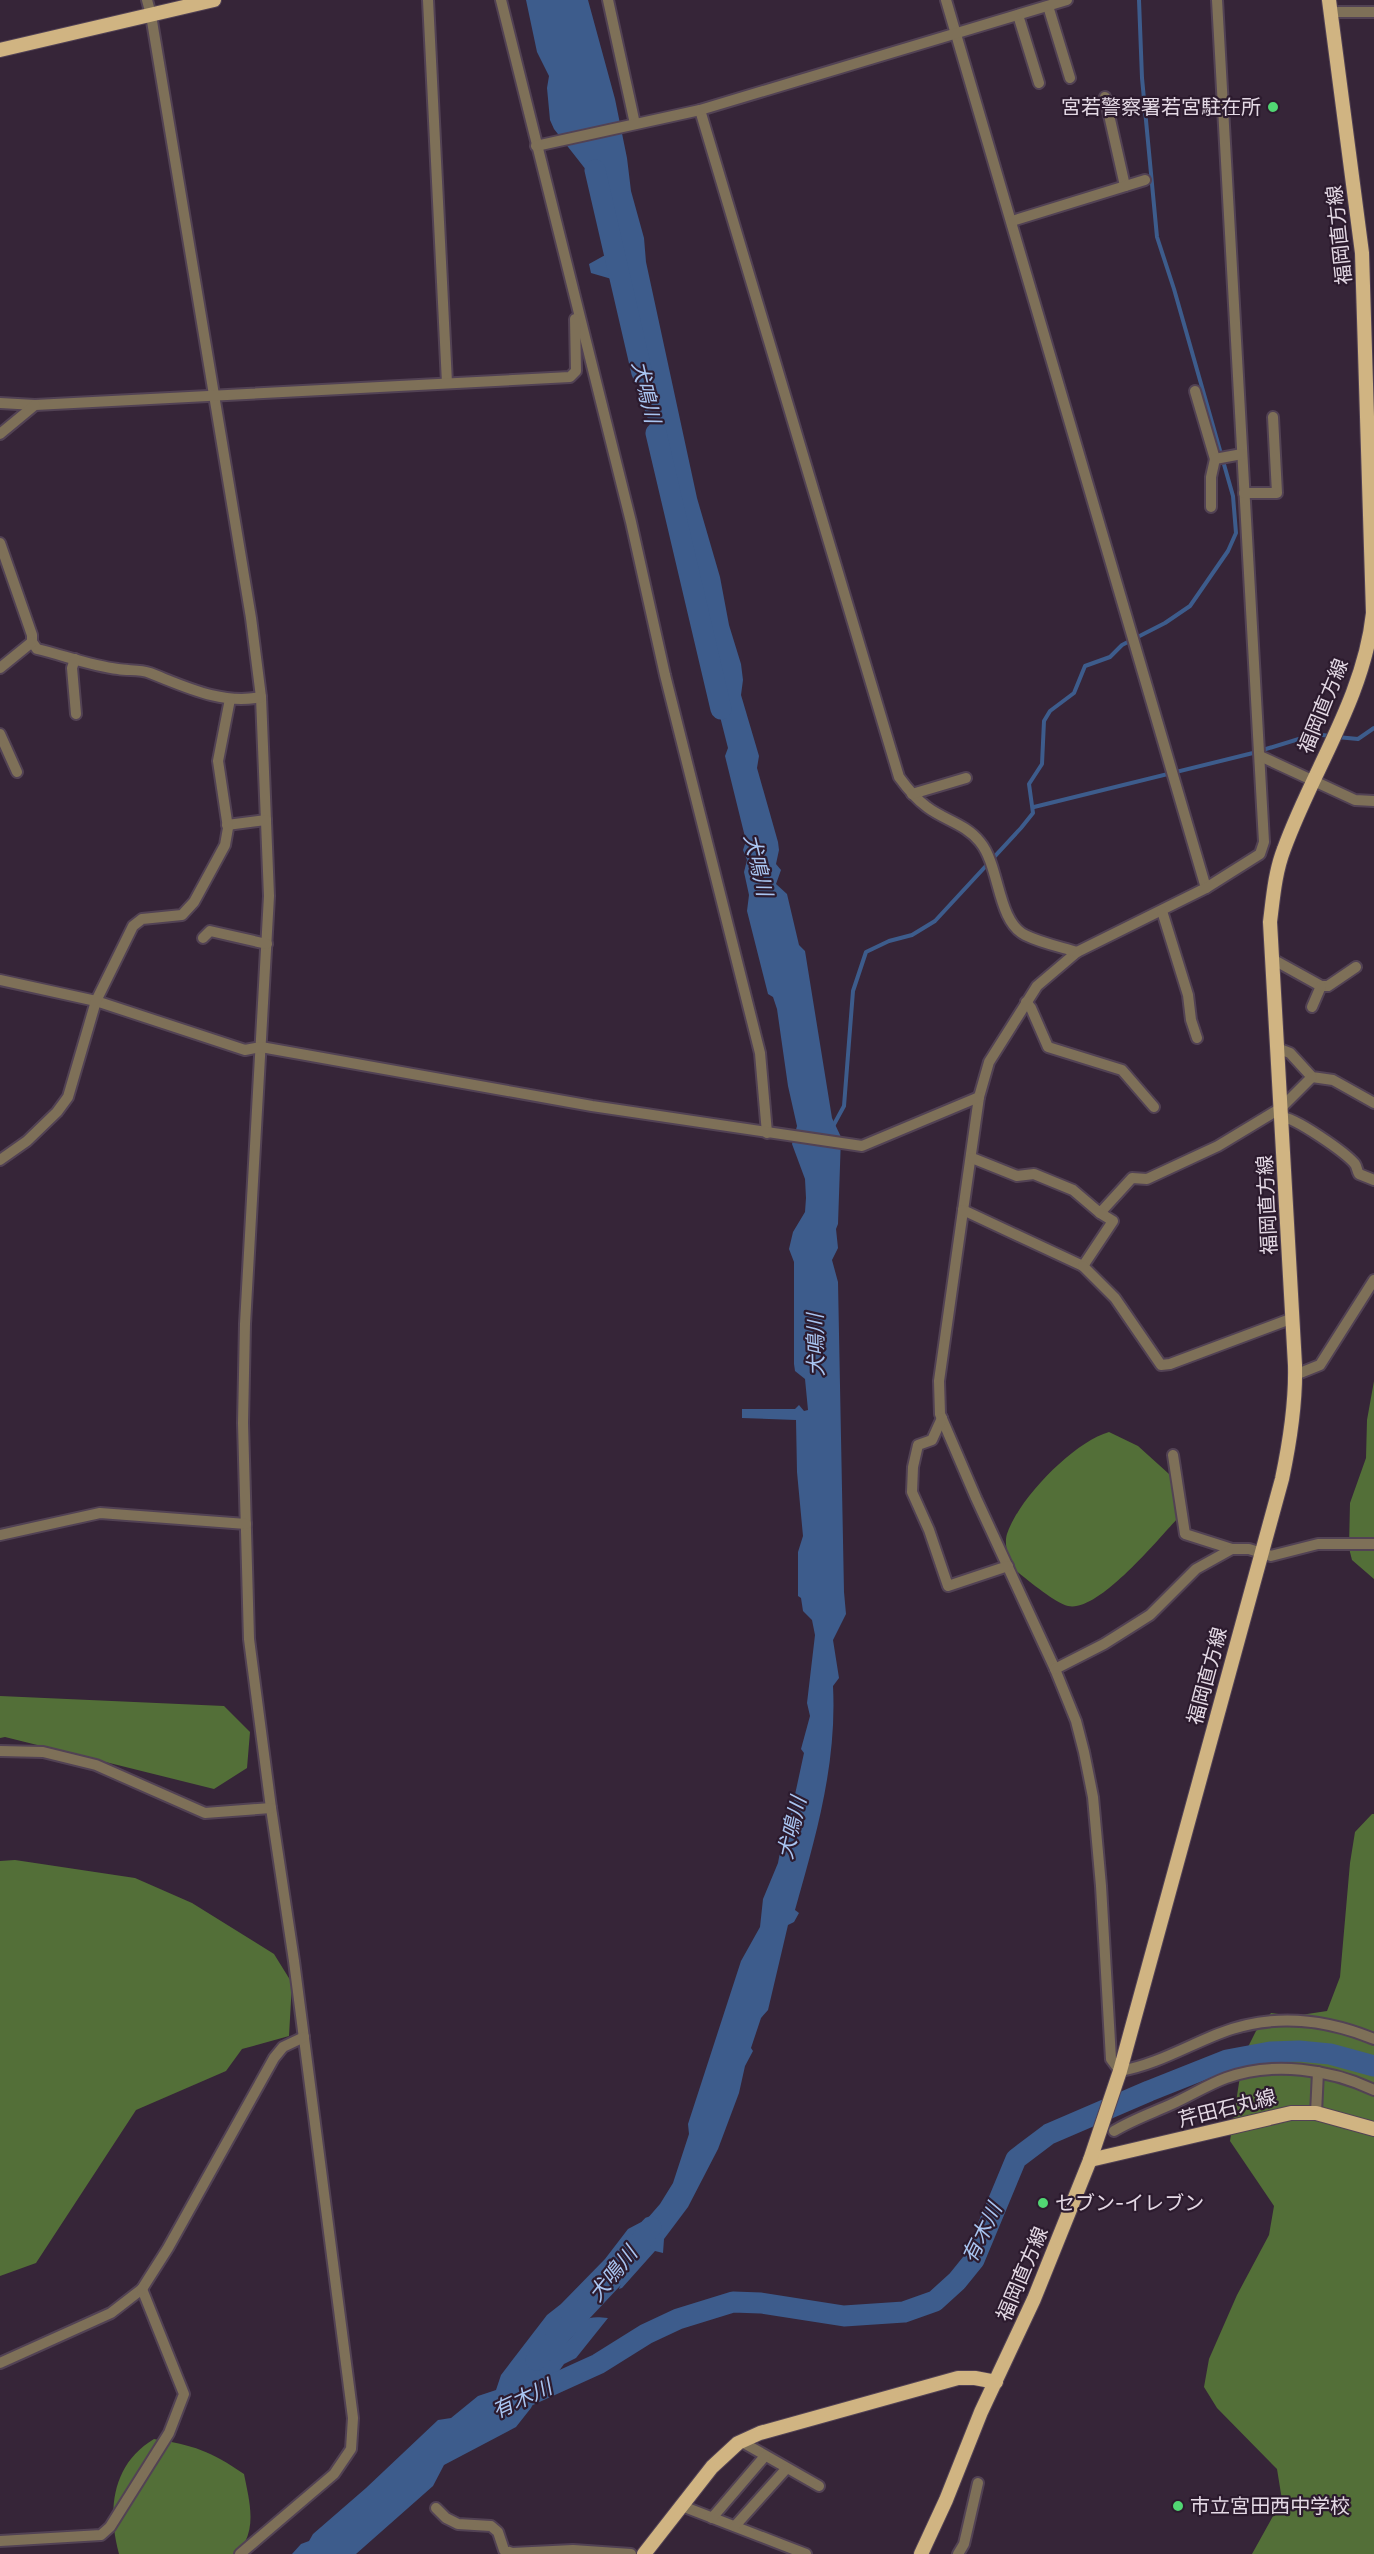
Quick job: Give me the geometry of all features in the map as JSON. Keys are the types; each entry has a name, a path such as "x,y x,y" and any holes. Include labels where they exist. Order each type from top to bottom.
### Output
{"main road":[{"path":"0,50 214,0"},
{"name":"福岡直方線","path":"921,2554 1034,2299 1098,2137 1118,2077 1288,1448 1295,1375 1270,922 1282,852 1351,696 1372,633 1374,613 1371,403 1362,253 1330,6"},
{"name":"芹田石丸線","path":"1089,2160 1276,2116 1316,2113 1374,2129"},
{"path":"644,2554 712,2467 742,2442 760,2433 958,2378 996,2382"}],"street":[{"path":"147,0 251,618 261,697 269,896 245,1324 243,1423 249,1639 304,2037 353,2418 351,2449 334,2474 240,2554"},
{"path":"428,0 447,383"},
{"path":"501,0 631,522 665,675 760,1053 767,1133"},
{"path":"608,0 635,124"},
{"path":"946,0 1206,888"},
{"path":"536,146 700,110 1067,0"},
{"path":"1217,0 1264,842 1260,854 1206,888 1077,952 1037,986 989,1062 979,1098 939,1381 942,1418 1055,1669 1076,1721 1093,1797 1109,1995 1111,2059 1118,2077 1243,2025 1272,2021 1320,2022 1348,2028 1374,2039"},
{"path":"1048,6 1070,78"},
{"path":"1330,6 1374,12"},
{"path":"1018,15 1039,83"},
{"path":"1105,97 1125,186"},
{"path":"700,110 899,777 928,809 965,828 981,842 995,872 1006,911 1015,927 1024,935 1077,952"},
{"path":"1012,221 1145,180"},
{"path":"0,403 35,405 570,377 576,371 577,358 573,292"},
{"path":"1195,391 1215,459 1211,477 1211,507"},
{"path":"0,434 35,405"},
{"path":"1244,493 1277,493 1273,417"},
{"path":"1215,459 1242,454"},
{"path":"0,543 37,649 117,669 149,673 168,682 217,697 247,700 261,697"},
{"path":"0,668 33,642"},
{"path":"75,658 72,668 75,714"},
{"path":"0,1160 27,1141 57,1112 68,1097 96,1001 133,926 142,919 182,915 194,902 225,845 227,825 218,761 230,699"},
{"path":"0,734 16,772"},
{"path":"1260,756 1355,800 1374,801"},
{"path":"912,794 966,778"},
{"path":"227,825 266,820"},
{"path":"1162,911 1188,995 1191,1020 1197,1038"},
{"path":"203,938 210,931 221,931 267,944"},
{"path":"1272,959 1321,986 1328,986 1356,967"},
{"path":"0,980 96,1001 245,1050 261,1047 384,1067 592,1106 861,1146 979,1098"},
{"path":"1312,1007 1321,986"},
{"path":"1026,1002 1031,1008 1048,1047 1122,1070 1154,1107"},
{"path":"1277,1048 1290,1053 1312,1077 1333,1080 1374,1103"},
{"path":"1100,1213 1132,1178 1147,1179 1281,1113 1312,1077"},
{"path":"1281,1113 1311,1130 1355,1164 1359,1174 1374,1180"},
{"path":"972,1158 1017,1176 1034,1174 1073,1190 1113,1221 1083,1266"},
{"path":"963,1210 1083,1266 1115,1298 1161,1365 1170,1364 1293,1318"},
{"path":"1295,1375 1320,1365 1374,1280"},
{"path":"942,1418 932,1440 918,1445 913,1467 912,1492 929,1530 948,1586 1008,1566"},
{"path":"1173,1455 1185,1534 1232,1550 1249,1549 1271,1556 1287,1554 1318,1544 1374,1544"},
{"path":"0,1534 100,1513 246,1524"},
{"path":"1055,1669 1104,1644 1150,1615 1196,1569 1232,1550"},
{"path":"0,1751 43,1752 96,1765 205,1813 271,1808"},
{"path":"0,2362 111,2313 142,2289 168,2248 274,2058 283,2047 304,2037"},
{"path":"1114,2131 1131,2120 1173,2104 1227,2078 1257,2071 1318,2072 1338,2076 1374,2090"},
{"path":"1316,2113 1318,2072"},
{"path":"0,2541 13,2538 101,2535 110,2528 169,2433 184,2394 142,2289"},
{"path":"742,2442 819,2486"},
{"path":"712,2518 765,2456"},
{"path":"735,2526 786,2469"},
{"path":"958,2554 964,2544 978,2483"},
{"path":"682,2506 806,2554"},
{"path":"436,2508 446,2518 458,2524 491,2526 498,2532 504,2550 512,2553 573,2550 631,2554"}],"green space":[{"path":"1374,1381 1374,1579 1352,1560 1349,1548 1350,1503 1366,1458 1367,1420"},
{"path":"1109,1432 1138,1446 1179,1483 1178,1518 1111,1587 1081,1605 1068,1606 1046,1594 1010,1566 1006,1538 1023,1504 1049,1473 1080,1447"},
{"path":"0,1696 224,1706 250,1732 247,1768 214,1789 5,1737 0,1738"},
{"path":"1374,1814 1374,2554 1252,2554 1282,2500 1277,2469 1217,2408 1204,2387 1209,2359 1237,2295 1269,2235 1274,2206 1230,2141 1243,2057 1256,2031 1271,2013 1294,2016 1327,2011 1340,1977 1355,1832"},
{"path":"15,1860 135,1878 192,1903 274,1954 292,1983 289,2036 242,2049 226,2071 136,2110 36,2263 0,2276 0,1861"},
{"path":"154,2439 201,2450 244,2474 250,2505 250,2526 248,2536 236,2554 119,2554 114,2521 116,2489 129,2461"}],"water":[{"path":"526,0 588,0 615,99 631,191 644,238 646,262 697,498 720,577 729,625 741,664 743,680 741,695 759,756 757,768 778,842 776,864 781,870 776,884 787,894 799,945 805,951 832,1118 841,1137 836,1229 838,1248 832,1260 838,1282 846,1614 833,1640 839,1678 833,1686 832,1744 817,1827 795,1910 799,1913 794,1922 788,1925 768,2010 761,2018 751,2048 753,2051 745,2066 739,2093 718,2149 688,2207 664,2239 663,2253 655,2251 619,2289 640,2251 627,2248 616,2255 599,2286 552,2339 563,2344 570,2339 580,2324 589,2318 608,2318 576,2358 564,2364 554,2378 543,2384 531,2408 516,2427 444,2465 433,2486 356,2554 292,2554 301,2544 309,2541 313,2534 438,2420 451,2418 478,2396 496,2390 501,2375 547,2315 561,2304 605,2259 628,2229 647,2219 673,2183 689,2134 688,2124 741,1961 760,1927 763,1899 778,1863 784,1831 788,1827 804,1753 801,1749 810,1716 807,1703 815,1635 812,1620 803,1611 801,1598 798,1596 798,1552 803,1536 797,1472 796,1420 742,1418 742,1409 795,1409 799,1405 804,1411 808,1410 805,1379 795,1371 794,1364 794,1262 789,1249 793,1232 805,1212 806,1198 805,1179 792,1144 797,1126 788,1086 777,1009 773,997 768,994 747,911 749,895 744,872 747,860 743,850 746,841 725,756 728,748 714,693 715,669 709,649 710,640 692,577 678,507 640,396 636,336 615,280 591,273 589,264 607,254 610,249 613,238 611,219 590,175 554,129 550,120 547,88 549,76 537,52"}],"waterway":[{"path":"832,1128 844,1106 853,991 866,952 889,941 912,935 935,921 1021,828 1033,813 1029,784 1042,764 1044,721 1050,711 1074,693 1085,666 1110,657 1122,645 1165,623 1190,606 1228,551 1236,533 1233,496 1157,237 1142,78 1139,0"},
{"name":"犬鳴川","path":"595,170 642,373"},
{"name":"犬鳴川","path":"656,433 721,709"},
{"path":"1337,737 1358,739 1374,728"},
{"path":"1034,807 1253,753 1315,734 1330,736"},
{"name":"有木川","path":"512,2403 598,2364 646,2334 678,2319 733,2302 761,2303 844,2316 904,2312 935,2301 957,2281 974,2260 1016,2159 1049,2134 1227,2060 1270,2052 1299,2051 1330,2054 1374,2066"},
{"name":"犬鳴川","path":"536,2360 615,2276 651,2227"}],"place":[{"name":"宮若警察署若宮駐在所","path":"1273,107"},
{"name":"セブン-イレブン","path":"1043,2203"},
{"name":"市立宮田西中学校","path":"1178,2506"}]}
